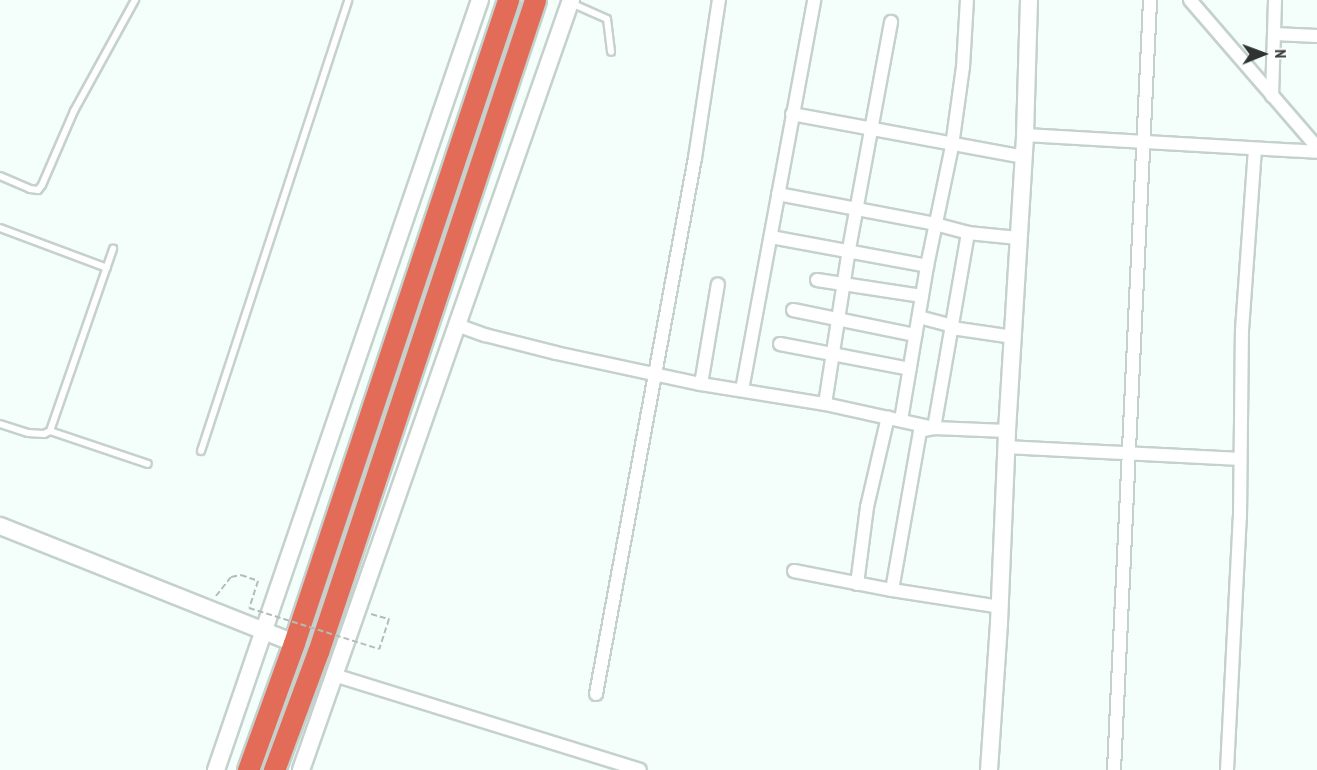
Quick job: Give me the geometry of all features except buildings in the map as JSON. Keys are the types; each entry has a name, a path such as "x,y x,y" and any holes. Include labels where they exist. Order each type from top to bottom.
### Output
{"highway":[{"path":"248,770 294,643 508,0"},
{"path":"274,770 318,652 535,0"}],"main road":[{"path":"989,770 1024,157 1029,0"},
{"path":"301,770 571,1"},
{"path":"216,770 265,632 476,2"},
{"path":"0,526 294,643"}],"street":[{"path":"596,694 695,158 719,0"},
{"path":"742,390 814,0"},
{"path":"901,420 927,266 952,146 963,68 967,0"},
{"path":"1114,770 1150,0"},
{"path":"1190,0 1317,147"},
{"path":"1272,96 1275,0"},
{"path":"825,405 849,249 891,22"},
{"path":"1274,34 1317,36"},
{"path":"792,114 872,128 952,146 1024,157"},
{"path":"1025,135 1143,140 1317,152"},
{"path":"1227,770 1240,517 1242,330 1255,148"},
{"path":"778,194 858,208 968,233 1018,238"},
{"path":"934,428 968,233"},
{"path":"771,237 849,249 927,266"},
{"path":"817,280 922,296"},
{"path":"701,384 718,284"},
{"path":"793,310 915,334"},
{"path":"919,317 952,327 1012,337"},
{"path":"457,325 485,335 556,353 701,384 825,405 934,428 1129,454 1240,459"},
{"path":"780,345 834,353 910,369"},
{"path":"857,584 867,507 888,417"},
{"path":"892,590 920,431 934,428"},
{"path":"794,571 857,584 1000,607"},
{"path":"334,675 640,770"}],"lane":[{"path":"0,176 30,189 38,190 42,185 74,111 135,0"},
{"path":"201,451 348,0"},
{"path":"571,1 607,19 610,52"},
{"path":"0,228 107,268"},
{"path":"0,424 28,433 44,434 50,431 113,249"},
{"path":"50,431 148,464"}],"path":[{"path":"209,608 222,586 231,577 241,575 258,581 249,608 379,649 389,619 366,613"}]}
